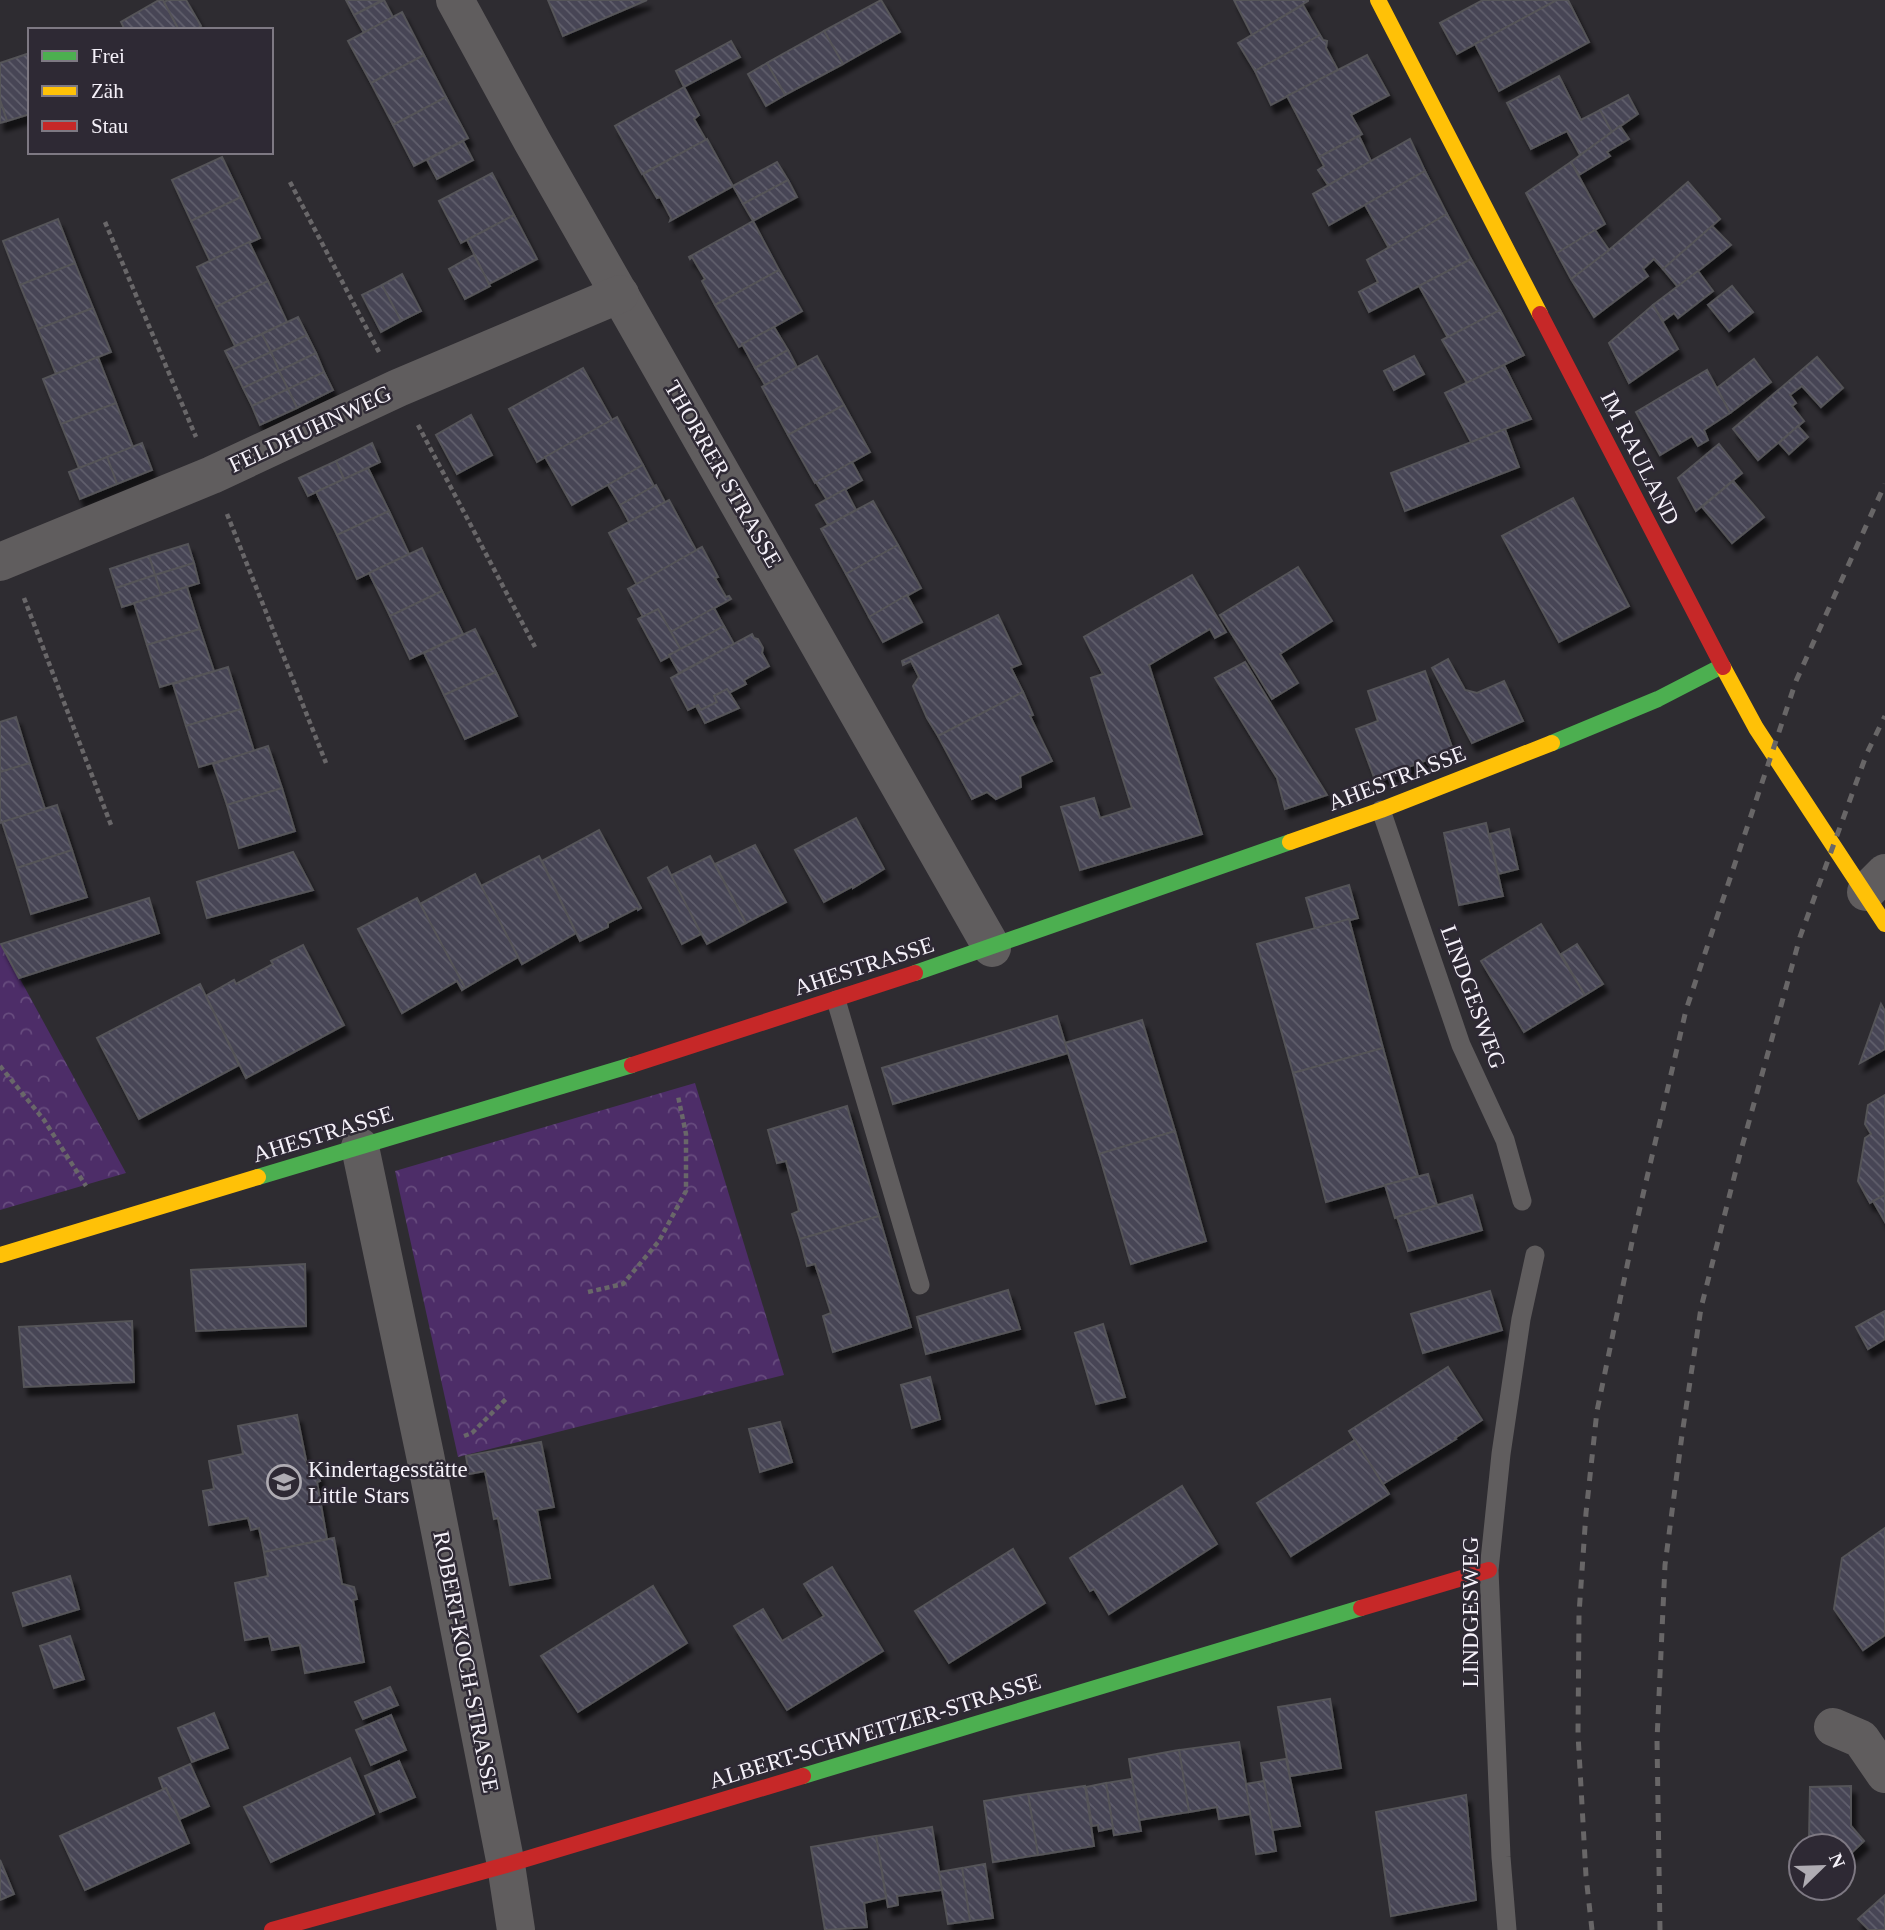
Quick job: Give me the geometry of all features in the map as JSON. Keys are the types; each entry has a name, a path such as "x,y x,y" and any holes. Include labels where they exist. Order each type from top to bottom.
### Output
{"street":[{"name":"THORRER STRASSE","path":"455,0 992,948"},
{"name":"IM RAULAND","path":"1378,0 1756,727 1879,896"},
{"name":"FELDHUHNWEG","path":"4,560 212,475 398,388 620,294"},
{"name":"AHESTRASSE","path":"0,1255 669,1054 992,948 1381,810 1598,725 1658,699 1722,666"},
{"name":"ROBERT-KOCH-STRASSE","path":"360,1147 425,1455 506,1865 516,1930"},
{"name":"ALBERT-SCHWEITZER-STRASSE","path":"272,1930 506,1865 1489,1570"},
{"path":"1833,1727 1861,1738 1885,1774"}],"lane":[{"name":"LINDGESWEG","path":"1381,810 1461,1045 1505,1140 1522,1200"},
{"path":"836,1000 920,1285"},
{"name":"LINDGESWEG","path":"1507,1930 1500,1844 1489,1570 1501,1454 1521,1319 1535,1255"}],"path":[{"path":"106,222 212,475 326,763"},
{"path":"4,560 111,825"},
{"path":"588,1292 623,1284 659,1241 686,1191 686,1135 669,1054"},
{"path":"0,1066 44,1120 110,1222"},
{"path":"425,1455 472,1433 506,1399"}],"green space":[{"path":"0,945 126,1173 0,1210"},
{"path":"695,1083 784,1375 458,1457 395,1171"}],"building":[{"path":"163,0 178,28 124,28 121,22"},
{"path":"186,0 201,26 178,28 164,2"},
{"path":"346,0 382,0 354,15"},
{"path":"384,0 393,17 364,33 354,15"},
{"path":"548,0 647,0 563,36"},
{"path":"881,0 900,32 843,64 824,31"},
{"path":"1234,0 1308,0 1308,1 1252,35"},
{"path":"1483,0 1557,0 1457,54 1440,23"},
{"path":"1557,0 1568,0 1589,42 1499,91 1475,44"},
{"path":"1303,5 1320,35 1255,71 1238,43"},
{"path":"402,12 424,55 371,83 348,41"},
{"path":"824,31 843,64 785,95 767,63"},
{"path":"1320,35 1327,41 1326,48 1338,70 1271,105 1255,71"},
{"path":"731,41 740,57 684,87 676,71"},
{"path":"28,54 28,115 7,121 0,100 0,63"},
{"path":"424,55 446,97 393,125 371,83"},
{"path":"1367,55 1389,95 1351,115 1362,134 1319,157 1287,96"},
{"path":"767,63 785,95 766,106 748,74"},
{"path":"1559,76 1581,120 1600,110 1612,132 1580,155 1567,131 1531,149 1507,103"},
{"path":"684,87 699,115 694,119 706,140 642,174 615,126"},
{"path":"1628,95 1638,114 1612,132 1600,110"},
{"path":"446,97 468,138 414,166 393,125"},
{"path":"0,100 7,121 0,123"},
{"path":"1620,126 1629,139 1607,152 1610,156 1579,175 1571,162"},
{"path":"1359,136 1371,161 1328,185 1318,170 1324,166 1319,157"},
{"path":"707,139 733,186 670,221 660,197 657,198 643,174"},
{"path":"1410,139 1425,171 1329,225 1313,194"},
{"path":"463,141 473,160 437,179 427,160"},
{"path":"222,157 241,197 191,221 172,180"},
{"path":"777,162 788,180 743,204 733,186"},
{"path":"1571,162 1605,224 1557,253 1526,193"},
{"path":"1425,171 1447,214 1389,248 1365,205"},
{"path":"492,173 514,215 461,243 439,201"},
{"path":"788,180 797,197 753,221 743,204"},
{"path":"1688,182 1720,219 1663,269 1654,259 1643,269 1648,276 1594,317 1571,279"},
{"path":"241,197 260,238 210,261 191,221"},
{"path":"1447,214 1471,259 1369,312 1359,292 1378,282 1367,260"},
{"path":"514,215 537,259 489,284 467,240"},
{"path":"58,219 75,263 20,285 3,241"},
{"path":"753,221 779,270 715,305 702,281 705,279 692,257 689,257"},
{"path":"1712,226 1731,245 1678,287 1663,269"},
{"path":"1595,230 1609,250 1571,279 1557,253"},
{"path":"249,242 268,281 216,307 197,267"},
{"path":"474,255 490,286 465,299 449,269"},
{"path":"1471,259 1500,310 1448,338 1419,286"},
{"path":"75,263 93,308 38,329 20,285"},
{"path":"779,270 802,311 739,347 715,305"},
{"path":"1698,271 1713,291 1678,318 1674,313 1663,321 1653,305"},
{"path":"402,274 421,311 401,321 382,285"},
{"path":"268,281 287,322 235,346 216,307"},
{"path":"382,285 401,321 381,332 362,295"},
{"path":"1732,286 1753,312 1729,331 1708,305"},
{"path":"1653,305 1678,349 1629,383 1609,343"},
{"path":"93,308 111,352 56,374 38,329"},
{"path":"1500,310 1524,355 1467,383 1442,340"},
{"path":"298,317 307,335 271,352 262,334"},
{"path":"774,327 788,350 755,368 742,344"},
{"path":"262,334 271,352 234,369 225,351"},
{"path":"307,335 316,353 279,371 271,352"},
{"path":"788,350 797,367 765,385 755,368"},
{"path":"271,352 279,371 243,388 234,369"},
{"path":"316,353 324,372 288,389 279,371"},
{"path":"817,356 844,405 788,435 762,387"},
{"path":"1414,356 1424,374 1394,390 1384,371"},
{"path":"98,357 116,403 61,424 43,379"},
{"path":"1817,357 1843,388 1821,407 1802,386 1790,395 1796,403 1792,406 1804,421 1758,460 1733,429"},
{"path":"1754,359 1771,382 1730,413 1717,388"},
{"path":"1504,365 1531,419 1471,442 1445,393"},
{"path":"583,368 612,420 537,462 509,409"},
{"path":"1707,370 1730,413 1704,430 1708,440 1698,446 1692,436 1660,455 1636,412"},
{"path":"279,371 288,389 252,406 243,388"},
{"path":"324,372 333,390 297,408 288,389"},
{"path":"288,389 297,408 260,425 252,406"},
{"path":"116,403 133,447 79,468 61,424"},
{"path":"844,405 870,452 815,483 788,435"},
{"path":"471,415 492,455 457,474 436,435"},
{"path":"617,417 643,465 572,505 545,457"},
{"path":"1798,426 1808,437 1789,454 1779,443"},
{"path":"1505,429 1519,467 1405,511 1391,473"},
{"path":"142,443 152,470 117,484 107,457"},
{"path":"372,443 380,462 344,479 336,461"},
{"path":"1719,444 1742,473 1696,511 1678,478"},
{"path":"107,457 117,484 80,499 69,472"},
{"path":"336,461 344,479 308,496 299,478"},
{"path":"852,462 862,480 827,500 816,482"},
{"path":"643,465 654,486 620,505 608,485"},
{"path":"368,468 389,511 337,535 316,492"},
{"path":"1733,481 1764,517 1732,543 1702,507"},
{"path":"656,485 665,502 629,522 620,505"},
{"path":"845,489 856,510 828,525 816,505"},
{"path":"1573,498 1629,606 1559,642 1502,536"},
{"path":"669,500 697,552 637,585 609,533"},
{"path":"873,501 898,545 846,574 821,529"},
{"path":"389,511 409,554 357,579 337,535"},
{"path":"188,544 194,563 155,575 149,556"},
{"path":"898,545 921,588 869,617 846,574"},
{"path":"702,547 718,577 715,578 726,597 731,599 671,632 658,609 643,617 628,589"},
{"path":"422,548 442,591 390,616 369,573"},
{"path":"149,556 155,575 116,588 110,569"},
{"path":"194,563 199,583 161,595 155,575"},
{"path":"1298,567 1332,621 1280,654 1298,683 1272,699 1220,615"},
{"path":"155,575 161,595 122,607 116,588"},
{"path":"1192,575 1226,632 1215,638 1210,629 1149,665 1202,834 1080,870 1061,807 1094,798 1100,818 1132,808 1091,678 1103,674 1084,637"},
{"path":"187,587 200,629 147,645 134,603"},
{"path":"442,591 463,634 410,659 390,616"},
{"path":"907,595 922,622 883,642 869,617"},
{"path":"714,608 724,626 681,650 671,632"},
{"path":"658,609 681,650 661,661 638,619"},
{"path":"998,615 1021,664 1011,668 1023,692 938,736 913,686 919,677 911,661 903,665 902,661"},
{"path":"724,626 734,644 679,673 669,655"},
{"path":"200,629 214,671 160,687 147,645"},
{"path":"475,629 496,672 444,695 424,653"},
{"path":"752,634 763,648 762,653 769,666 744,680 746,684 729,693 727,689 714,696 717,702 701,710 698,705 688,710 671,678"},
{"path":"1448,659 1465,690 1477,693 1504,681 1523,721 1472,743 1432,668"},
{"path":"1245,662 1327,795 1285,809 1277,778 1215,678"},
{"path":"228,667 241,709 186,726 173,684"},
{"path":"1425,671 1453,750 1375,780 1356,729 1378,721 1368,691"},
{"path":"496,672 517,716 465,739 444,695"},
{"path":"727,689 739,708 705,723 696,706 701,710 717,702 714,696"},
{"path":"1023,692 1033,715 1030,716 1052,761 1020,776 1021,787 996,799 987,792 972,799 938,736"},
{"path":"241,709 254,751 199,767 186,726"},
{"path":"16,717 30,763 0,772 0,722"},
{"path":"268,746 282,788 227,805 213,764"},
{"path":"30,763 45,809 0,823 0,772"},
{"path":"282,788 295,831 239,848 227,805"},
{"path":"57,805 72,850 17,868 2,822"},
{"path":"856,818 884,869 824,902 795,850"},
{"path":"1486,823 1503,896 1459,905 1444,833"},
{"path":"1509,829 1518,869 1498,874 1490,834"},
{"path":"599,830 641,908 608,923 608,927 580,941 542,861"},
{"path":"755,845 786,902 746,923 715,864"},
{"path":"72,850 87,897 31,914 17,868"},
{"path":"293,852 313,890 207,918 197,882"},
{"path":"539,856 576,933 522,964 481,886"},
{"path":"710,856 746,923 707,944 670,876"},
{"path":"667,867 701,934 682,944 648,878"},
{"path":"475,874 518,957 465,988 420,904"},
{"path":"1349,885 1358,918 1315,929 1306,898"},
{"path":"149,898 159,933 19,978 1,944"},
{"path":"417,898 465,988 462,990 457,981 402,1013 358,929"},
{"path":"1349,919 1383,1048 1293,1073 1257,944"},
{"path":"1541,924 1585,995 1524,1032 1481,961"},
{"path":"1577,944 1603,984 1585,995 1561,954"},
{"path":"303,945 344,1025 246,1078 206,996 234,980 236,984 273,964 271,961"},
{"path":"200,984 239,1065 139,1119 97,1038"},
{"path":"1881,1004 1885,1011 1885,1049 1860,1063"},
{"path":"1057,1016 1068,1053 893,1104 882,1068"},
{"path":"1142,1020 1175,1131 1099,1154 1065,1043"},
{"path":"1383,1048 1418,1176 1326,1202 1293,1073"},
{"path":"1885,1095 1885,1195 1870,1203 1858,1181 1865,1138 1871,1134 1865,1124 1868,1105"},
{"path":"847,1106 879,1216 800,1239 792,1214 799,1211 786,1161 777,1163 768,1130"},
{"path":"1175,1131 1206,1241 1131,1264 1099,1154"},
{"path":"1428,1174 1437,1205 1395,1218 1385,1185"},
{"path":"1472,1195 1482,1230 1408,1251 1397,1217"},
{"path":"1885,1195 1885,1222 1873,1201"},
{"path":"879,1216 911,1327 833,1352 823,1316 831,1313 815,1264 807,1266 800,1239"},
{"path":"305,1264 306,1326 196,1331 191,1270"},
{"path":"1008,1290 1020,1329 926,1354 917,1317"},
{"path":"1490,1291 1502,1330 1423,1353 1411,1314"},
{"path":"1885,1311 1885,1339 1868,1349 1856,1327"},
{"path":"132,1321 134,1382 24,1387 19,1327"},
{"path":"1103,1324 1125,1397 1096,1404 1075,1333"},
{"path":"1448,1367 1482,1420 1383,1484 1349,1431"},
{"path":"930,1377 940,1419 912,1428 901,1385"},
{"path":"297,1415 307,1465 317,1469 320,1481 317,1482 327,1539 264,1552 259,1528 251,1530 248,1518 209,1525 203,1491 214,1489 209,1461 243,1454 238,1426"},
{"path":"780,1422 792,1462 760,1472 749,1429"},
{"path":"1355,1440 1389,1494 1291,1556 1257,1503"},
{"path":"541,1442 554,1507 537,1510 550,1578 510,1585 498,1518 494,1519 485,1471 469,1474 466,1456"},
{"path":"1182,1486 1217,1544 1109,1614 1094,1589 1090,1591 1070,1558"},
{"path":"1885,1528 1885,1635 1863,1650 1834,1609 1842,1558"},
{"path":"334,1538 342,1584 354,1587 357,1599 353,1600 364,1662 305,1673 300,1645 272,1650 269,1636 245,1640 235,1583 268,1576 264,1552"},
{"path":"1013,1549 1045,1603 949,1663 915,1611"},
{"path":"832,1567 883,1651 787,1710 734,1626 763,1609 782,1641 824,1616 804,1584"},
{"path":"70,1576 79,1609 23,1626 13,1593"},
{"path":"653,1586 687,1643 578,1712 541,1656"},
{"path":"70,1636 84,1679 54,1688 40,1646"},
{"path":"390,1687 398,1705 363,1719 355,1702"},
{"path":"1330,1699 1341,1768 1290,1776 1278,1707"},
{"path":"214,1713 228,1748 192,1762 178,1728"},
{"path":"391,1715 406,1750 371,1765 356,1730"},
{"path":"1239,1742 1251,1814 1219,1819 1217,1807 1189,1812 1179,1750"},
{"path":"1179,1750 1189,1812 1139,1820 1129,1759"},
{"path":"350,1758 374,1814 271,1862 244,1807"},
{"path":"1286,1759 1300,1826 1272,1830 1261,1763"},
{"path":"399,1761 415,1797 380,1812 365,1776"},
{"path":"190,1764 209,1806 180,1819 159,1778"},
{"path":"1132,1779 1141,1831 1114,1835 1106,1783"},
{"path":"1264,1781 1276,1851 1256,1854 1246,1784"},
{"path":"1106,1783 1113,1828 1099,1831 1098,1825 1092,1826 1086,1787"},
{"path":"1085,1786 1094,1846 1038,1855 1028,1794"},
{"path":"1851,1786 1851,1826 1856,1832 1809,1832 1810,1787"},
{"path":"166,1788 189,1843 85,1890 60,1836"},
{"path":"1028,1794 1038,1855 993,1862 984,1801"},
{"path":"1466,1795 1476,1900 1391,1916 1376,1812"},
{"path":"932,1827 942,1890 897,1896 898,1905 888,1907 876,1836"},
{"path":"1857,1833 1864,1841 1857,1848"},
{"path":"876,1836 886,1898 864,1903 867,1927 825,1930 811,1847"},
{"path":"0,1860 14,1894 0,1900"},
{"path":"985,1864 993,1918 970,1921 962,1868"},
{"path":"962,1868 970,1921 948,1924 939,1872"},
{"path":"1885,1895 1885,1930 1869,1930 1858,1919"}],"railway":[{"path":"1592,1930 1586,1876 1578,1734 1579,1614 1597,1411 1632,1242 1686,1010 1796,681 1885,484"},
{"path":"1660,1930 1657,1740 1665,1565 1701,1308 1800,937 1867,753 1885,716"}],"traffic: fast":[{"path":"1552,743 1658,699 1722,666"},
{"path":"915,973 1290,842"},
{"path":"258,1177 632,1065"},
{"path":"803,1776 1361,1608"}],"traffic: slow":[{"path":"1378,0 1540,314"},
{"path":"1723,667 1756,728 1885,924"},
{"path":"1290,842 1381,810 1552,743"},
{"path":"0,1255 258,1177"}],"traffic: jam":[{"path":"1540,314 1723,667"},
{"path":"632,1065 915,973"},
{"path":"1361,1608 1489,1570"},
{"path":"272,1930 506,1865 803,1776"}],"place":[{"name":"Kindertagesstätte Little Stars","path":"284,1482"}]}
